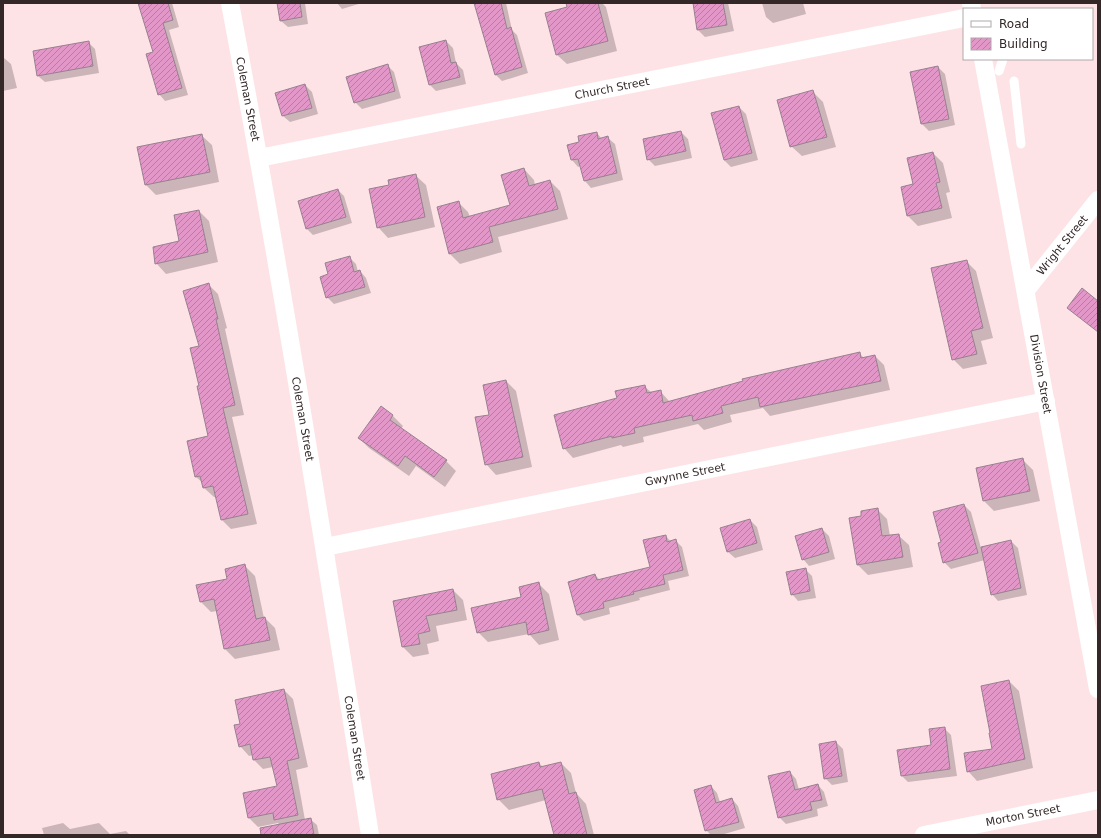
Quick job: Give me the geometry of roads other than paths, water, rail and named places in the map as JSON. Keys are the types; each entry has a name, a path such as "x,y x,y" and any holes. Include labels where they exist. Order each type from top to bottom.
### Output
{"street":[{"name":"Coleman Street","path":"230,3 259,158 325,547 370,835"},
{"name":"Church Street","path":"259,158 963,18"},
{"name":"Division Street","path":"983,60 1098,689"},
{"name":"Wright Street","path":"1026,290 1098,200"},
{"name":"Gwynne Street","path":"325,547 1046,401"},
{"name":"Morton Street","path":"924,835 1098,800"}],"lane":[{"path":"999,71 1003,60"},
{"path":"1014,81 1021,144"}]}
